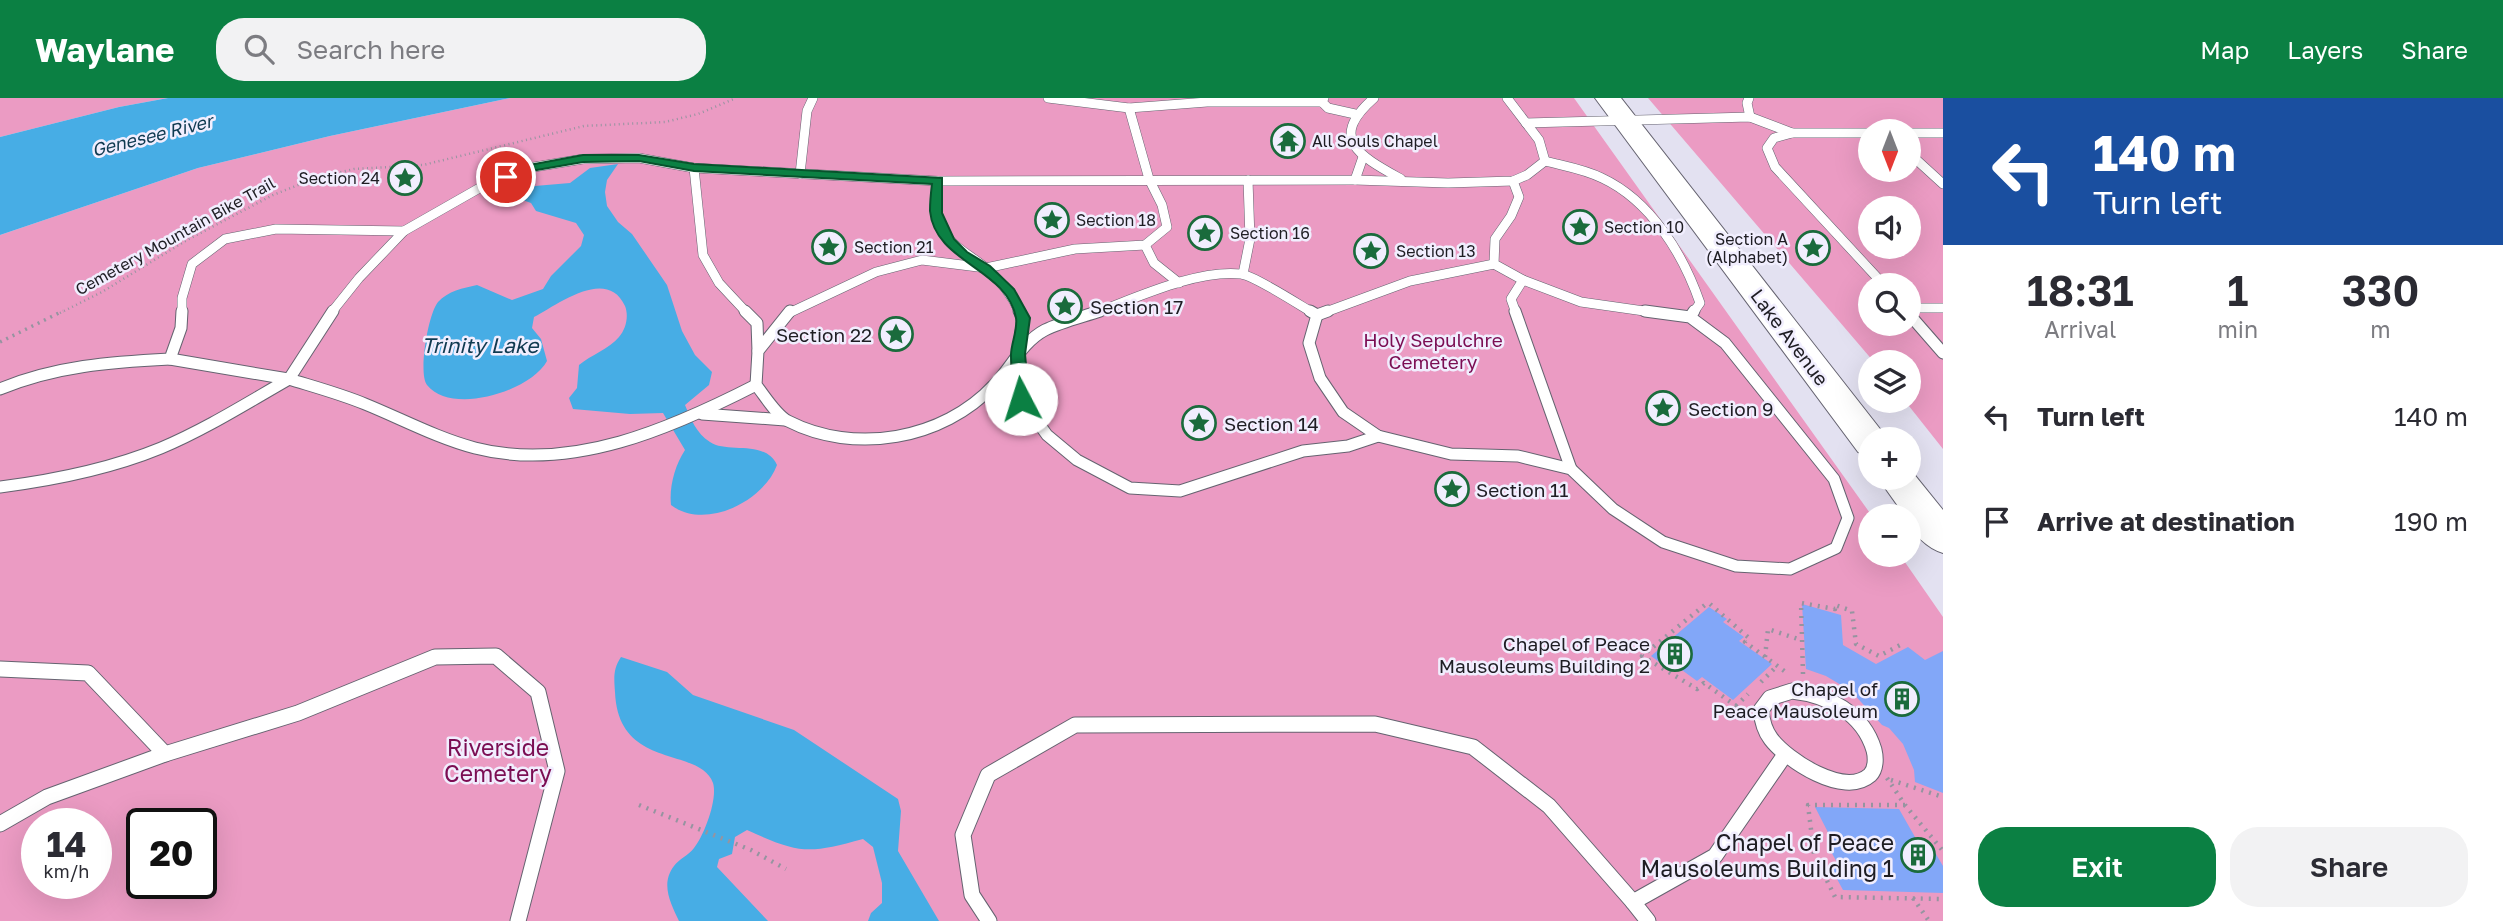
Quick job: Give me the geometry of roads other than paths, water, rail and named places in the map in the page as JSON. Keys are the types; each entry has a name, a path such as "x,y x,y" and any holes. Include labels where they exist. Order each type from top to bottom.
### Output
{"main road":[{"name":"Lake Avenue","path":"1616,109 1859,427"},
{"path":"1906,490 1943,538"}],"lane":[{"path":"800,174 807,111 813,98"},
{"path":"1048,98 1129,108 1206,100 1323,100 1328,108 1355,114"},
{"path":"1507,98 1539,139 1545,161"},
{"path":"1749,98 1746,103 1750,117"},
{"path":"1366,100 1350,123 1352,143 1363,157 1404,181"},
{"path":"758,351 790,311 876,272 922,260 986,268 1075,249 1145,244 1167,227 1162,205 1149,179 1129,108"},
{"path":"1526,123 1616,109 1750,117 1792,133"},
{"path":"1858,133 1792,133 1774,138 1767,148 1775,167 1873,273"},
{"path":"1922,133 1943,133"},
{"path":"1355,180 1363,157"},
{"path":"0,487 36,483 89,471 160,448 215,421 289,379 326,319 359,278 404,231 483,186 528,168 583,159 639,158 694,168 938,181 1513,181 1527,175 1545,161"},
{"path":"1545,161 1605,179 1639,203 1673,248 1695,285 1700,303 1690,317"},
{"path":"1922,165 1943,184"},
{"path":"694,168 703,255 719,283 757,323 756,385 785,420"},
{"path":"1243,274 1250,239 1248,180"},
{"path":"938,181 936,213 948,240 963,254 986,268 1010,292 1023,318 1018,354 1021,399 1047,435 1077,460 1130,488 1181,491 1303,452 1348,446 1378,436"},
{"path":"1494,264 1495,239 1511,216 1519,197 1513,181"},
{"path":"170,359 181,328 182,298 192,264 225,239 276,229 404,231"},
{"path":"1145,244 1154,263 1179,283"},
{"path":"701,414 785,420 835,438 883,439 930,429 994,386 1018,354 1043,331 1179,283 1213,276 1243,274 1317,315 1410,281 1494,264 1524,280 1581,302 1690,317 1725,343 1834,479 1848,518 1836,548 1790,569 1736,566 1663,541 1613,509 1571,469 1511,299 1524,280"},
{"path":"1921,308 1943,308"},
{"path":"1317,315 1309,343 1320,378 1343,412 1378,436 1451,454 1518,456 1571,469"},
{"path":"1921,328 1943,353"},
{"path":"0,389 26,378 91,362 170,359 289,379 372,406 432,434 504,454 533,455 574,451 637,435 701,414 756,385"},
{"path":"0,824 47,797 165,754 299,713 435,657 496,656 538,692 557,771 517,921"},
{"path":"0,669 88,673 165,754"},
{"path":"1792,691 1810,693 1847,710 1872,740 1877,755 1874,768 1860,780 1832,781 1798,767 1784,756 1770,741 1763,725 1761,711 1766,700 1777,693 1792,691"},
{"path":"989,921 972,895 963,835 988,775 1075,725 1375,723 1473,747 1549,806 1648,921"},
{"path":"1633,902 1715,856 1784,756"}],"water":[{"name":"Genesee River","path":"168,98 510,98 330,136 198,168 0,235 0,137 119,107"},
{"name":"Trinity Lake","path":"618,164 607,180 607,206 618,222 632,234 667,285 682,331 695,355 712,372 709,385 685,405 692,420 710,442 764,452 777,465 760,490 732,508 716,513 700,515 671,505 674,476 685,450 663,413 630,414 573,409 569,398 577,388 579,365 615,341 625,326 625,306 617,294 606,289 581,292 534,317 532,328 541,339 547,361 525,382 509,390 472,399 454,399 439,394 427,385 424,379 428,331 434,309 442,298 456,290 477,285 512,300 543,289 551,276 581,246 584,235 576,223 536,211 531,203 514,197 515,191 523,187 570,183 590,168"},
{"path":"621,657 667,672 693,695 794,730 898,799 901,811 898,851 939,921 868,921 871,913 882,903 882,883 873,847 863,839 829,847 804,849 780,844 747,830 735,837 732,854 719,859 717,867 768,921 679,921 668,894 668,880 674,866 692,850 702,835 714,798 713,783 705,772 693,764 644,746 630,734 620,717 615,692 615,670"}],"place":[{"name":"All Souls Chapel","path":"1288,141"},
{"name":"Section 24","path":"405,178"},
{"name":"Section 18","path":"1052,220"},
{"name":"Section 10","path":"1580,227"},
{"name":"Section 16","path":"1205,233"},
{"name":"Section 21","path":"829,247"},
{"name":"Section A (Alphabet)","path":"1813,248"},
{"name":"Section 13","path":"1371,251"},
{"name":"Section 17","path":"1065,306"},
{"name":"Section 22","path":"896,334"},
{"name":"Section 9","path":"1663,408"},
{"name":"Section 14","path":"1199,423"},
{"name":"Section 11","path":"1452,489"},
{"name":"Chapel of Peace Mausoleums Building 2","path":"1675,654"},
{"name":"Chapel of Peace Mausoleum","path":"1902,699"},
{"name":"Chapel of Peace Mausoleums Building 1","path":"1918,855"}],"park label":[{"name":"Holy Sepulchre Cemetery","path":"1433,350"},
{"name":"Riverside Cemetery","path":"498,760"}]}
